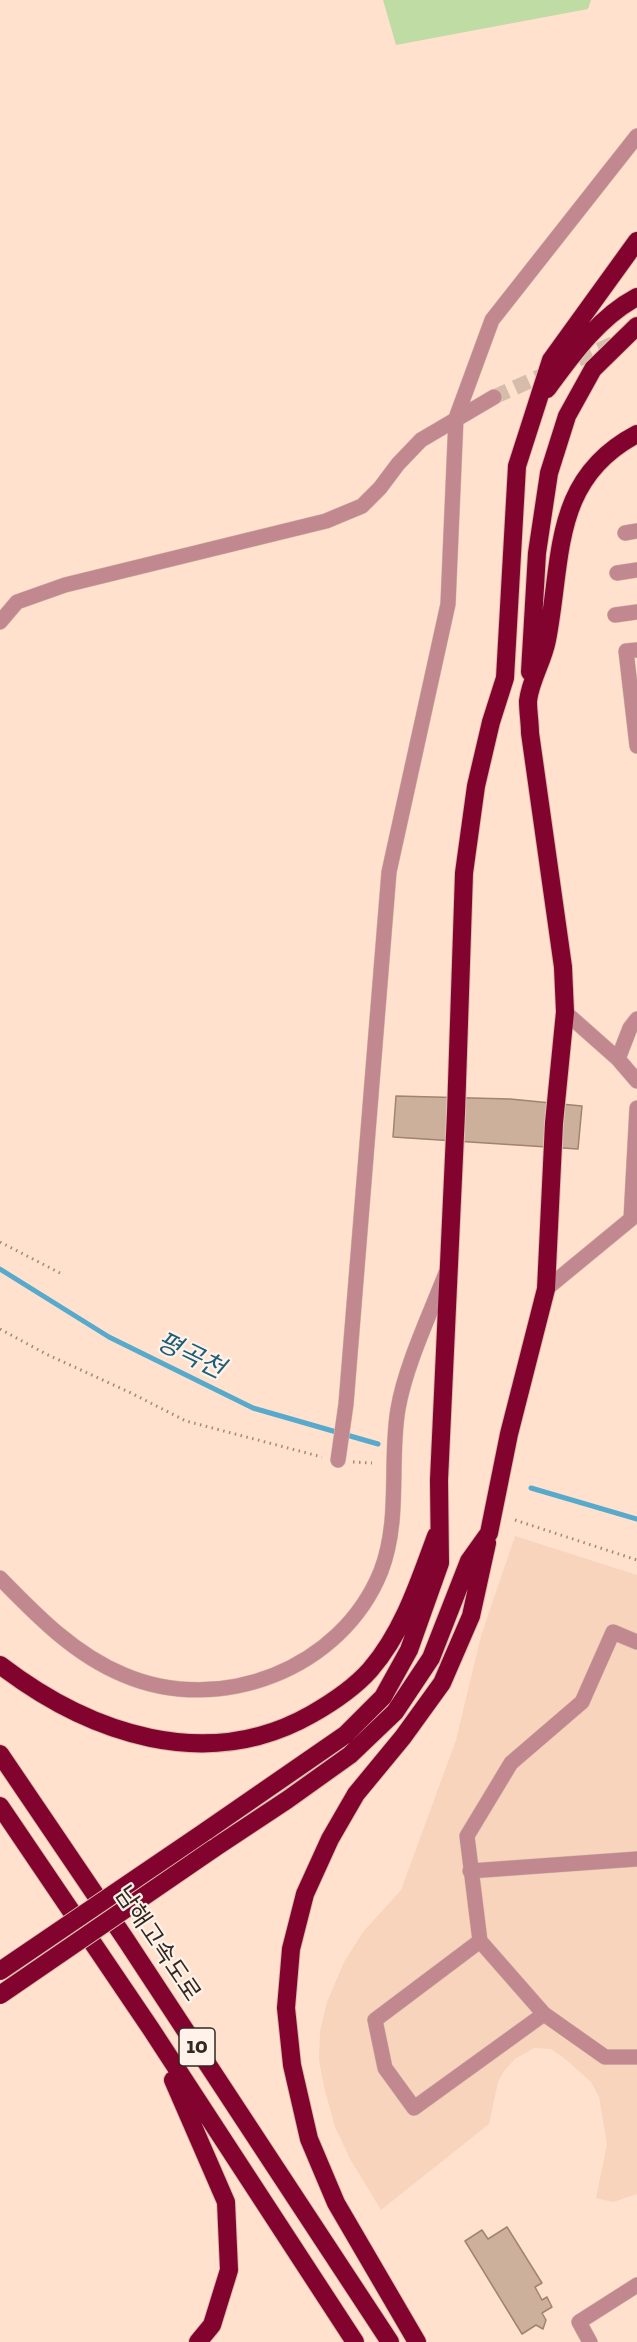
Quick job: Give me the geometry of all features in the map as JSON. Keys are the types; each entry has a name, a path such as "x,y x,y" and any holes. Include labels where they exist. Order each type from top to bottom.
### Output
{"highway":[{"path":"0,1971 345,1736 383,1696 409,1650 440,1563 439,1479 456,1113 464,873 476,786 491,722 505,678 517,466 551,360 637,241"},
{"path":"536,404 577,348 623,304 637,297"},
{"path":"417,2342 336,2203 309,2139 292,2066 286,2008 291,1949 305,1894 330,1839 356,1794 403,1737 442,1683 471,1616 509,1434 546,1289 554,1123 565,1012 563,967 530,733 528,700 537,553 549,473 567,416 593,369 637,326"},
{"path":"528,700 546,642 565,524 575,495 593,467 621,443 637,434"},
{"path":"0,1665 29,1687 74,1713 116,1730 163,1741 212,1744 254,1738 296,1723 336,1701 370,1670 399,1628 440,1526"},
{"path":"0,1995 350,1755 395,1712 431,1658 470,1561 489,1533"},
{"name":"남해고속도로","path":"0,1754 139,1960 390,2342"},
{"name":"10","path":"0,1806 151,2029 355,2342"},
{"path":"151,2029 226,2202 229,2270 212,2325 198,2342"}],"street":[{"path":"338,1460 346,1404 389,872 448,604 456,418 492,320 637,136"},
{"path":"0,622 17,602 64,585 326,520 362,506 421,440 494,397"},
{"path":"617,573 637,570"},
{"path":"615,615 637,612"},
{"path":"637,650 626,651 637,746"},
{"path":"565,1012 618,1059 637,1081"},
{"path":"618,1059 630,1028 637,1019"},
{"path":"546,1289 631,1219 637,1108"},
{"path":"0,1578 38,1617 84,1654 124,1676 157,1686 188,1691 243,1685 280,1674 320,1651 352,1618 370,1594 386,1558 392,1518 398,1411 403,1387 447,1270"},
{"path":"637,1642 613,1632 582,1702 511,1763 467,1836 480,1941 544,2014 605,2057 637,2057"},
{"path":"470,1871 637,1859"},
{"path":"480,1941 375,2020 385,2068 414,2108 544,2014"},
{"path":"590,2342 579,2322 637,2285"}],"path":[{"path":"0,1242 60,1273"},
{"path":"0,1329 46,1354 186,1421 245,1438 338,1460 372,1463"},
{"path":"515,1520 637,1560"}],"shaded area":[{"path":"515,1536 637,1575 637,2194 613,2202 596,2198 607,2144 599,2097 591,2082 564,2058 551,2049 534,2048 515,2059 504,2071 498,2082 489,2124 381,2210 350,2159 335,2127 319,2060 320,2031 327,2002 344,1962 363,1932 401,1890 456,1740 481,1636"}],"green space":[{"path":"383,0 591,0 588,9 396,45"}],"building":[{"path":"396,1096 510,1099 582,1106 578,1149 393,1137"},
{"path":"507,2227 542,2283 535,2287 542,2300 547,2297 552,2307 542,2313 546,2320 543,2329 536,2325 522,2334 465,2241 482,2230 488,2239"}],"waterway":[{"name":"평곡천","path":"0,1269 109,1337 253,1408 378,1444"},
{"name":"평곡천","path":"531,1488 637,1519"}],"tunnel":[{"path":"494,397 617,342"}]}
